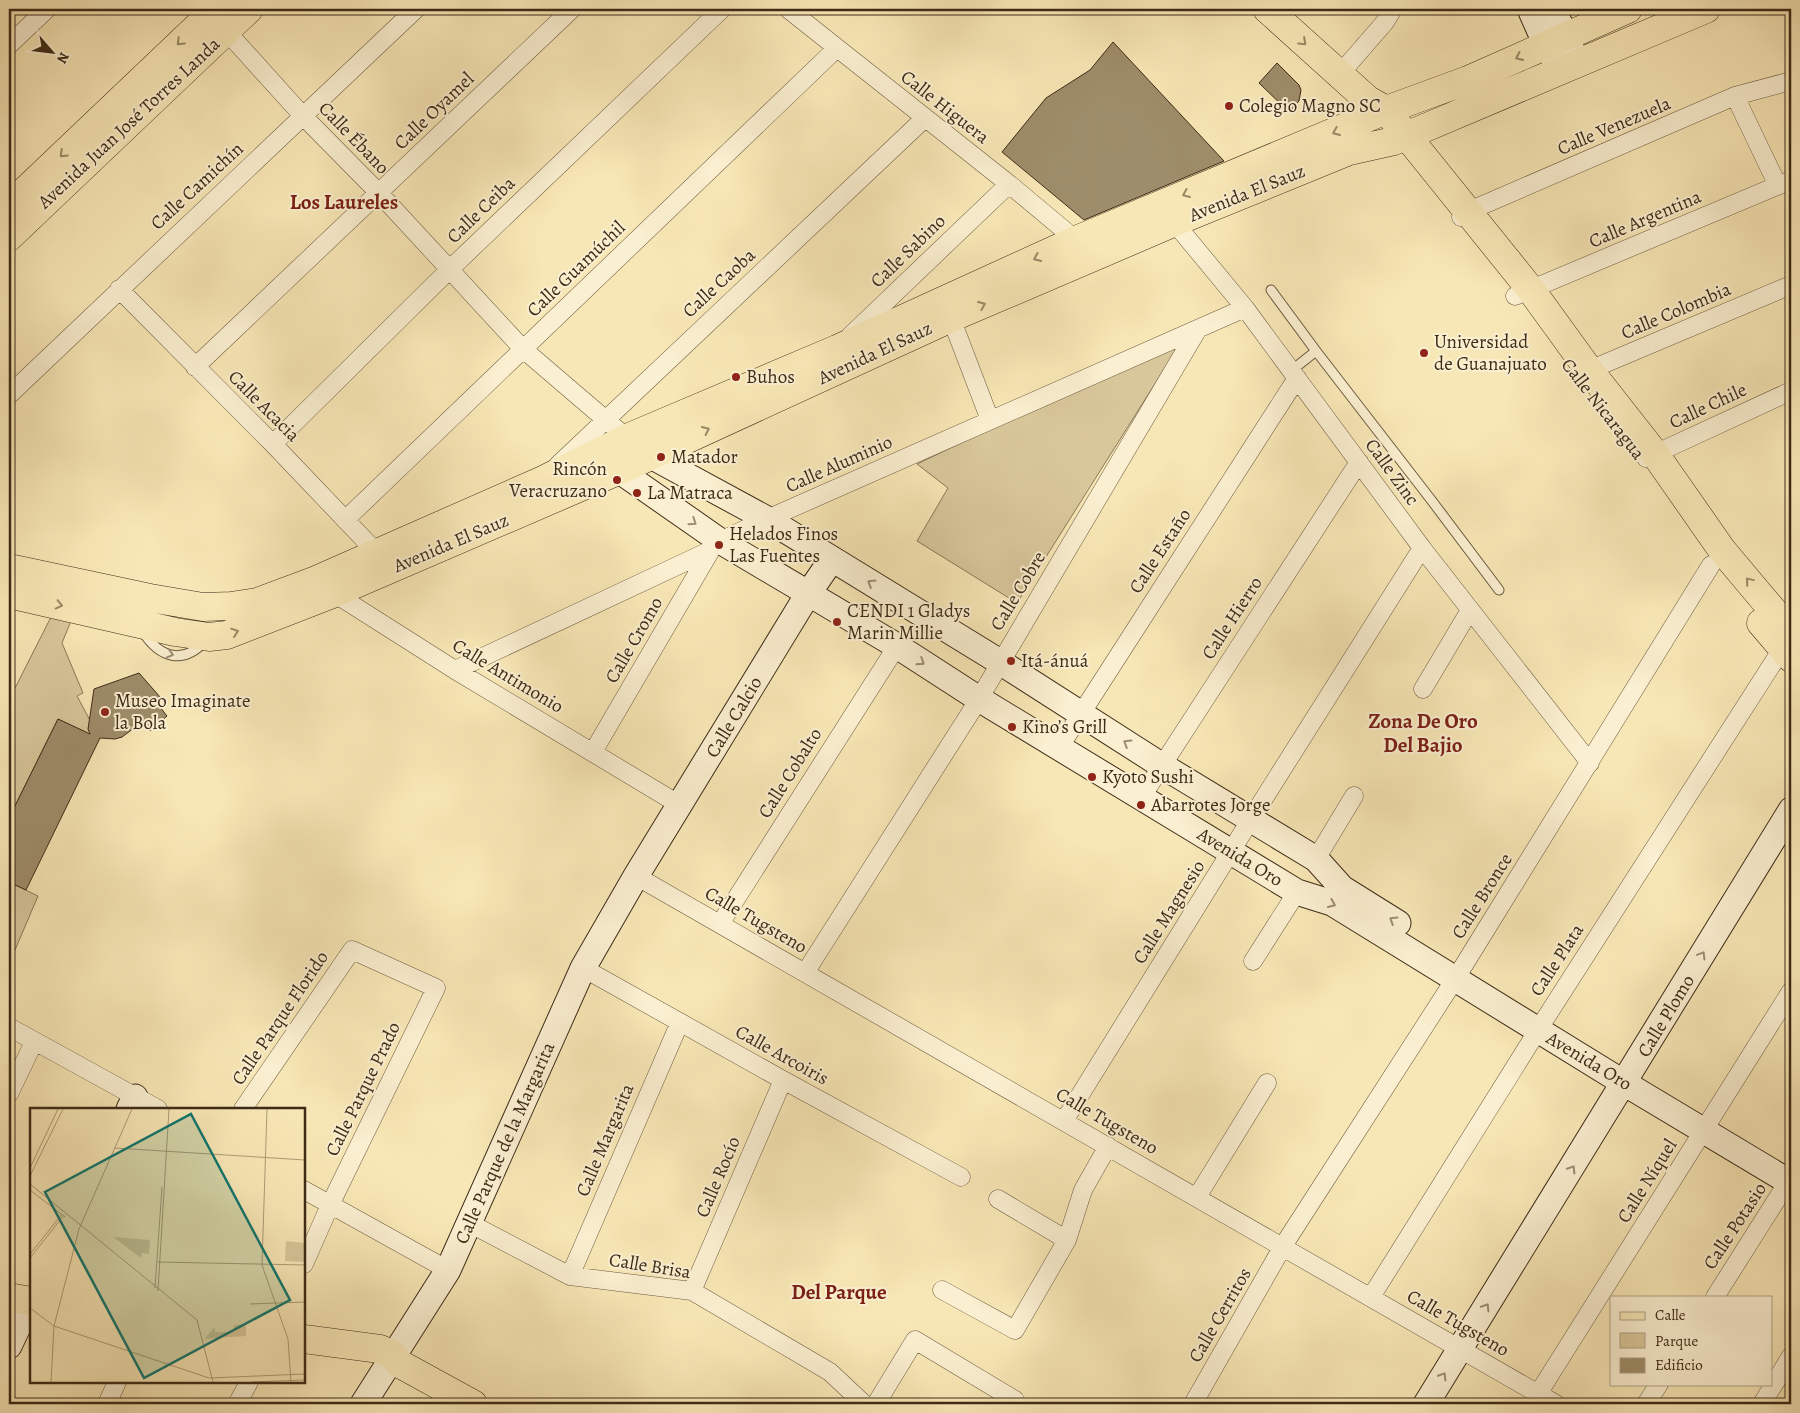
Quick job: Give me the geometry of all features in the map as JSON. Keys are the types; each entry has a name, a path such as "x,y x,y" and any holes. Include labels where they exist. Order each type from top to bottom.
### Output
{"main road":[{"name":"Avenida Juan José Torres Landa","path":"9,206 214,16 249,9"},
{"name":"Calle Nicaragua","path":"1267,9 1376,109 1400,139 1409,157 1463,216 1722,550 1789,643"},
{"path":"1530,9 1555,41 1569,67"},
{"path":"1552,9 1555,41"},
{"name":"Avenida El Sauz","path":"10,593 174,632 210,637 227,635 325,587 618,471 651,456 951,318 1167,214 1376,109 1468,80 1628,9"},
{"name":"Avenida El Sauz","path":"9,568 150,598 203,607 231,606 258,602 325,587 377,553 543,480 627,438 837,348 1076,240 1167,214 1349,151 1400,139 1706,9"},
{"name":"Avenida Juan José Torres Landa","path":"9,237 214,16"},
{"name":"Avenida Oro","path":"627,438 651,456 767,519 1316,859 1342,888 1459,972"},
{"name":"Avenida Oro","path":"596,454 716,545 808,594 896,646 979,699 1297,892 1332,903 1459,972 1628,1077 1709,1124 1791,1177"},
{"name":"Calle Nicaragua","path":"1649,456 1711,565 1789,643"},
{"name":"Calle Calcio","path":"636,876 808,594 832,559"},
{"name":"Calle Plomo","path":"1426,1404 1791,810"},
{"name":"Calle Parque de la Margarita","path":"363,1404 393,1361 448,1270 583,968 636,876"},
{"path":"9,1346 23,1307"},
{"path":"305,1338 380,1349 393,1361 473,1404"},
{"path":"305,1354 393,1361"}],"street":[{"path":"9,45 47,9"},
{"name":"Calle Camichín","path":"9,395 416,9"},
{"name":"Calle Oyamel","path":"195,367 572,9"},
{"name":"Calle Ceiba","path":"273,444 449,270 722,9"},
{"name":"Calle Higuera","path":"788,9 1009,184 1076,240"},
{"path":"1339,75 1385,22 1393,9"},
{"name":"Calle Ébano","path":"214,16 303,116 379,193 523,349 627,438"},
{"name":"Calle Guamúchil","path":"345,520 837,48"},
{"name":"Calle Venezuela","path":"1463,216 1735,96 1791,82"},
{"path":"1735,96 1785,183"},
{"name":"Calle Caoba","path":"543,480 924,118"},
{"name":"Calle Argentina","path":"1523,293 1785,183"},
{"name":"Calle Sabino","path":"837,348 1009,184"},
{"name":"Calle Zinc","path":"1167,214 1245,308 1422,548 1590,763"},
{"name":"Calle Colombia","path":"1583,373 1791,286"},
{"name":"Calle Acacia","path":"119,290 273,444 377,553"},
{"name":"Calle Aluminio","path":"455,670 767,519 1245,308"},
{"path":"951,318 990,420"},
{"name":"Calle Cobre","path":"805,972 979,699 1198,329"},
{"name":"Calle Estaño","path":"1059,748 1294,374"},
{"name":"Calle Chile","path":"1649,456 1791,391"},
{"name":"Calle Hierro","path":"1141,798 1359,462"},
{"name":"Calle Cromo","path":"593,752 716,545"},
{"name":"Calle Magnesio","path":"1064,1121 1422,548"},
{"name":"Calle Bronce","path":"1283,1246 1459,972 1711,565"},
{"name":"Calle Antimonio","path":"325,587 455,670 680,805"},
{"path":"1423,689 1470,610"},
{"name":"Calle Plata","path":"1371,1297 1542,1023 1789,643"},
{"name":"Calle Cobalto","path":"720,924 896,646"},
{"path":"1316,859 1354,796"},
{"name":"Calle Tugsteno","path":"636,876 1556,1404"},
{"path":"1253,961 1297,892"},
{"name":"Calle Parque Florido","path":"244,1108 352,950 436,988"},
{"name":"Calle Arcoiris","path":"583,968 961,1177"},
{"name":"Calle Parque Prado","path":"305,1262 330,1205 436,988"},
{"name":"Calle Níquel","path":"1538,1394 1791,991"},
{"name":"Calle Margarita","path":"570,1276 680,1022"},
{"path":"9,1027 132,1103 154,1108"},
{"path":"9,1094 34,1042"},
{"name":"Calle Rocío","path":"692,1291 783,1080"},
{"path":"1197,1197 1267,1083"},
{"path":"942,1290 1015,1330 1067,1240 1084,1190 1108,1146"},
{"name":"Calle Potasio","path":"1716,1296 1791,1177"},
{"path":"305,1191 448,1270"},
{"path":"998,1199 1067,1240"},
{"name":"Calle Brisa","path":"469,1223 570,1276 692,1291 830,1372 864,1404"},
{"name":"Calle Cerritos","path":"1193,1404 1283,1246"},
{"path":"876,1404 915,1340 1015,1400"},
{"path":"1762,1404 1791,1356"},
{"path":"107,1404 117,1383"},
{"path":"237,1404 248,1383"},
{"path":"1646,1404 1658,1386"}],"lane":[{"path":"1271,290 1499,590"},
{"path":"1294,374 1316,351"}],"green space":[{"path":"1185,336 1017,603 917,541 948,488 917,464"},
{"path":"54,611 73,616 62,643 83,693 77,696 100,739 58,719 9,818 9,700"},
{"path":"9,882 38,896 9,964"}],"building":[{"path":"1113,42 1224,161 1084,220 1002,152 1046,98 1090,70"},
{"path":"1277,63 1299,85 1301,90 1299,101 1289,112 1259,83"},
{"path":"139,673 160,697 156,702 167,716 150,731 142,722 122,737 115,739 100,738 26,890 9,882 9,818 58,719 90,734 88,729 94,689"}],"place":[{"name":"Colegio Magno SC","path":"1229,106"},
{"name":"Universidad de Guanajuato","path":"1424,353"},
{"name":"Buhos","path":"736,377"},
{"name":"Matador","path":"661,457"},
{"name":"Rincón Veracruzano","path":"617,480"},
{"name":"La Matraca","path":"637,493"},
{"name":"Helados Finos Las Fuentes","path":"719,545"},
{"name":"CENDI 1 Gladys Marin Millie","path":"837,622"},
{"name":"Itá-ánuá","path":"1011,661"},
{"name":"Museo Imaginate la Bola","path":"105,712"},
{"name":"Kino’s Grill","path":"1012,727"},
{"name":"Kyoto Sushi","path":"1092,777"},
{"name":"Abarrotes Jorge","path":"1141,805"}],"district":[{"name":"Los Laureles","path":"344,202"},
{"name":"Zona De Oro Del Bajio","path":"1423,733"},
{"name":"Del Parque","path":"839,1292"}]}
